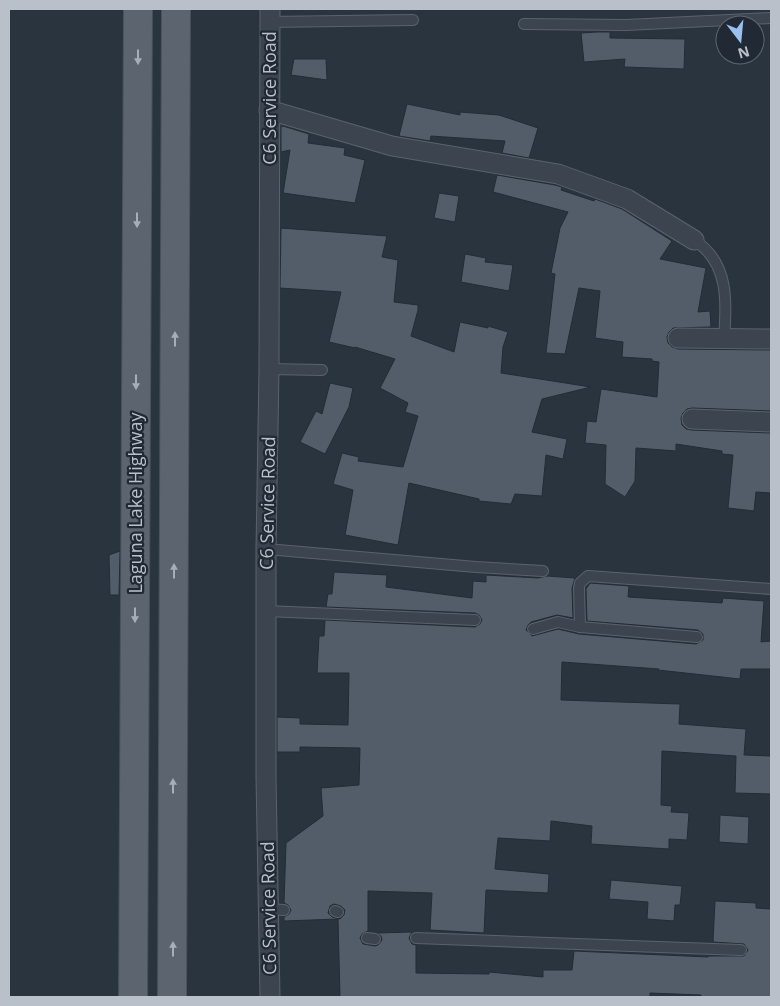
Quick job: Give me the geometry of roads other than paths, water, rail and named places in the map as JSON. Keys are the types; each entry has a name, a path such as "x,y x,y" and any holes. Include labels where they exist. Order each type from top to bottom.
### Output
{"main road":[{"name":"Laguna Lake Highway","path":"133,997 138,9"},
{"path":"172,997 176,9"}],"street":[{"name":"C6 Service Road","path":"270,15 270,369 266,549 266,777 276,910 270,997"},
{"path":"269,110 392,146 558,174 627,199 694,240"},
{"path":"678,338 771,339"},
{"path":"692,419 771,422"}],"lane":[{"path":"270,15 414,20"},
{"path":"524,24 626,25 771,18"},
{"path":"694,240 703,245 720,270 727,314 724,338"},
{"path":"270,369 322,370"},
{"path":"266,549 476,568 543,571"},
{"path":"580,627 579,588 580,583 588,576 771,589"},
{"path":"266,611 475,620"},
{"path":"533,629 558,622 580,627 698,637"},
{"path":"416,938 741,950"}]}
